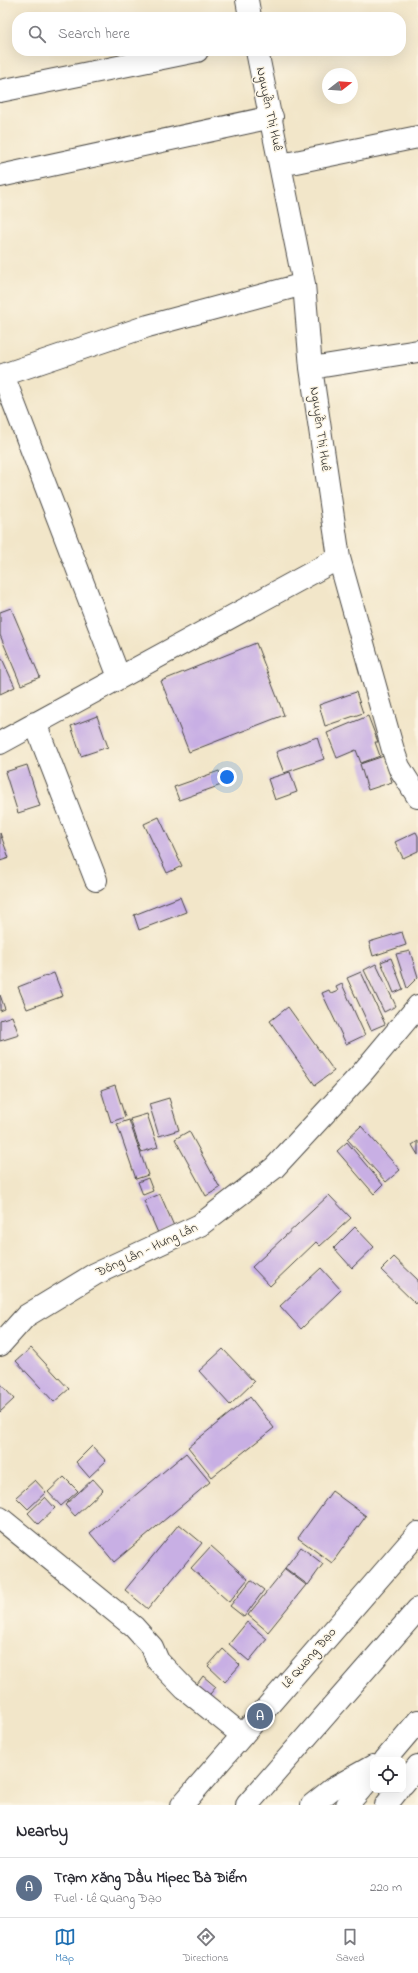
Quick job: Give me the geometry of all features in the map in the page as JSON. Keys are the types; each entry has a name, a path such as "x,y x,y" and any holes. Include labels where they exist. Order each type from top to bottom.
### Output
{"main road":[{"path":"247,0 249,12"},
{"path":"0,91 172,56"},
{"name":"Nguyễn Thị Huê","path":"258,56 272,117 304,284 311,368 339,558 397,761 418,797"},
{"path":"0,176 272,117"},
{"path":"281,165 418,137"},
{"path":"118,677 2,375 148,326 304,284"},
{"path":"311,368 418,351"},
{"path":"0,742 118,677 233,618 339,558"},
{"path":"35,723 96,880"},
{"name":"Đông Lân - Hưng Lân","path":"0,1345 26,1316 95,1274 200,1225 274,1168 362,1073 418,1006"},
{"path":"0,1518 134,1627 152,1647 158,1661 185,1689 242,1735"},
{"name":"Lê Quang Đạo","path":"183,1803 418,1533"},
{"path":"247,1805 418,1610"},
{"path":"386,1757 418,1721"},
{"path":"406,1780 418,1766"},
{"path":"312,1805 332,1789 370,1769"},
{"path":"347,1805 370,1776"},
{"path":"386,1805 396,1793"}],"building":[{"path":"11,608 40,677 21,685 0,635 0,612"},
{"path":"256,643 284,715 189,752 161,681"},
{"path":"0,654 15,687 0,694"},
{"path":"356,692 363,713 325,726 319,705"},
{"path":"97,716 108,747 81,756 71,726"},
{"path":"368,716 378,742 375,742 380,756 361,763 356,750 337,758 327,733"},
{"path":"317,737 324,759 284,773 276,752"},
{"path":"384,756 392,782 368,790 360,764"},
{"path":"27,765 40,806 18,813 5,772"},
{"path":"219,771 224,784 179,800 174,787"},
{"path":"290,772 297,792 275,800 268,779"},
{"path":"159,817 182,866 167,873 144,824"},
{"path":"416,832 418,836 418,851 403,858 395,842"},
{"path":"0,833 9,858 0,861"},
{"path":"180,897 186,912 139,930 134,915"},
{"path":"402,932 406,945 373,956 369,942"},
{"path":"410,951 418,977 407,988 396,954"},
{"path":"391,958 403,989 394,993 381,962"},
{"path":"376,964 396,1006 384,1012 364,970"},
{"path":"361,972 385,1024 371,1030 347,978"},
{"path":"54,973 63,996 27,1009 18,987"},
{"path":"342,984 365,1035 346,1044 322,993 329,990 331,994 338,991 336,987"},
{"path":"0,995 5,1009 0,1011"},
{"path":"288,1007 334,1071 315,1085 270,1021"},
{"path":"12,1016 19,1035 0,1041 0,1020"},
{"path":"115,1085 125,1117 111,1122 101,1090"},
{"path":"169,1098 179,1130 159,1136 149,1104"},
{"path":"147,1114 158,1147 141,1152 130,1119"},
{"path":"129,1120 148,1175 136,1179 117,1124"},
{"path":"361,1126 400,1170 386,1182 347,1139"},
{"path":"189,1131 220,1188 206,1196 175,1139"},
{"path":"418,1141 418,1155 412,1145"},
{"path":"347,1142 383,1185 374,1194 337,1151"},
{"path":"148,1178 153,1191 143,1195 138,1182"},
{"path":"160,1194 174,1226 158,1233 144,1201"},
{"path":"329,1195 351,1218 320,1246 316,1242 270,1286 252,1267"},
{"path":"355,1227 374,1247 352,1268 334,1248"},
{"path":"394,1257 418,1280 418,1301 416,1304 381,1270"},
{"path":"321,1268 341,1290 301,1329 280,1306"},
{"path":"31,1348 69,1389 54,1402 16,1361"},
{"path":"223,1349 254,1382 230,1405 199,1371"},
{"path":"0,1383 14,1399 0,1412"},
{"path":"250,1397 274,1428 212,1477 188,1447"},
{"path":"92,1446 106,1461 89,1477 76,1462"},
{"path":"186,1453 210,1482 114,1562 90,1533"},
{"path":"64,1477 78,1491 61,1506 48,1492"},
{"path":"93,1479 103,1490 75,1516 65,1505"},
{"path":"35,1480 46,1492 28,1509 16,1497"},
{"path":"332,1491 366,1516 332,1563 298,1538"},
{"path":"45,1497 55,1508 38,1524 28,1513"},
{"path":"179,1524 202,1543 148,1609 125,1590"},
{"path":"211,1546 248,1579 229,1602 191,1568"},
{"path":"301,1547 323,1564 308,1585 285,1568"},
{"path":"285,1569 306,1585 268,1632 248,1615"},
{"path":"251,1580 264,1590 244,1617 230,1606"},
{"path":"247,1622 267,1639 249,1661 229,1644"},
{"path":"223,1649 240,1665 225,1682 208,1666"},
{"path":"203,1676 216,1687 204,1701 192,1691"}],"place":[{"name":"Trạm Xăng Dầu Mipec Bà Điểm","path":"260,1716"}]}
